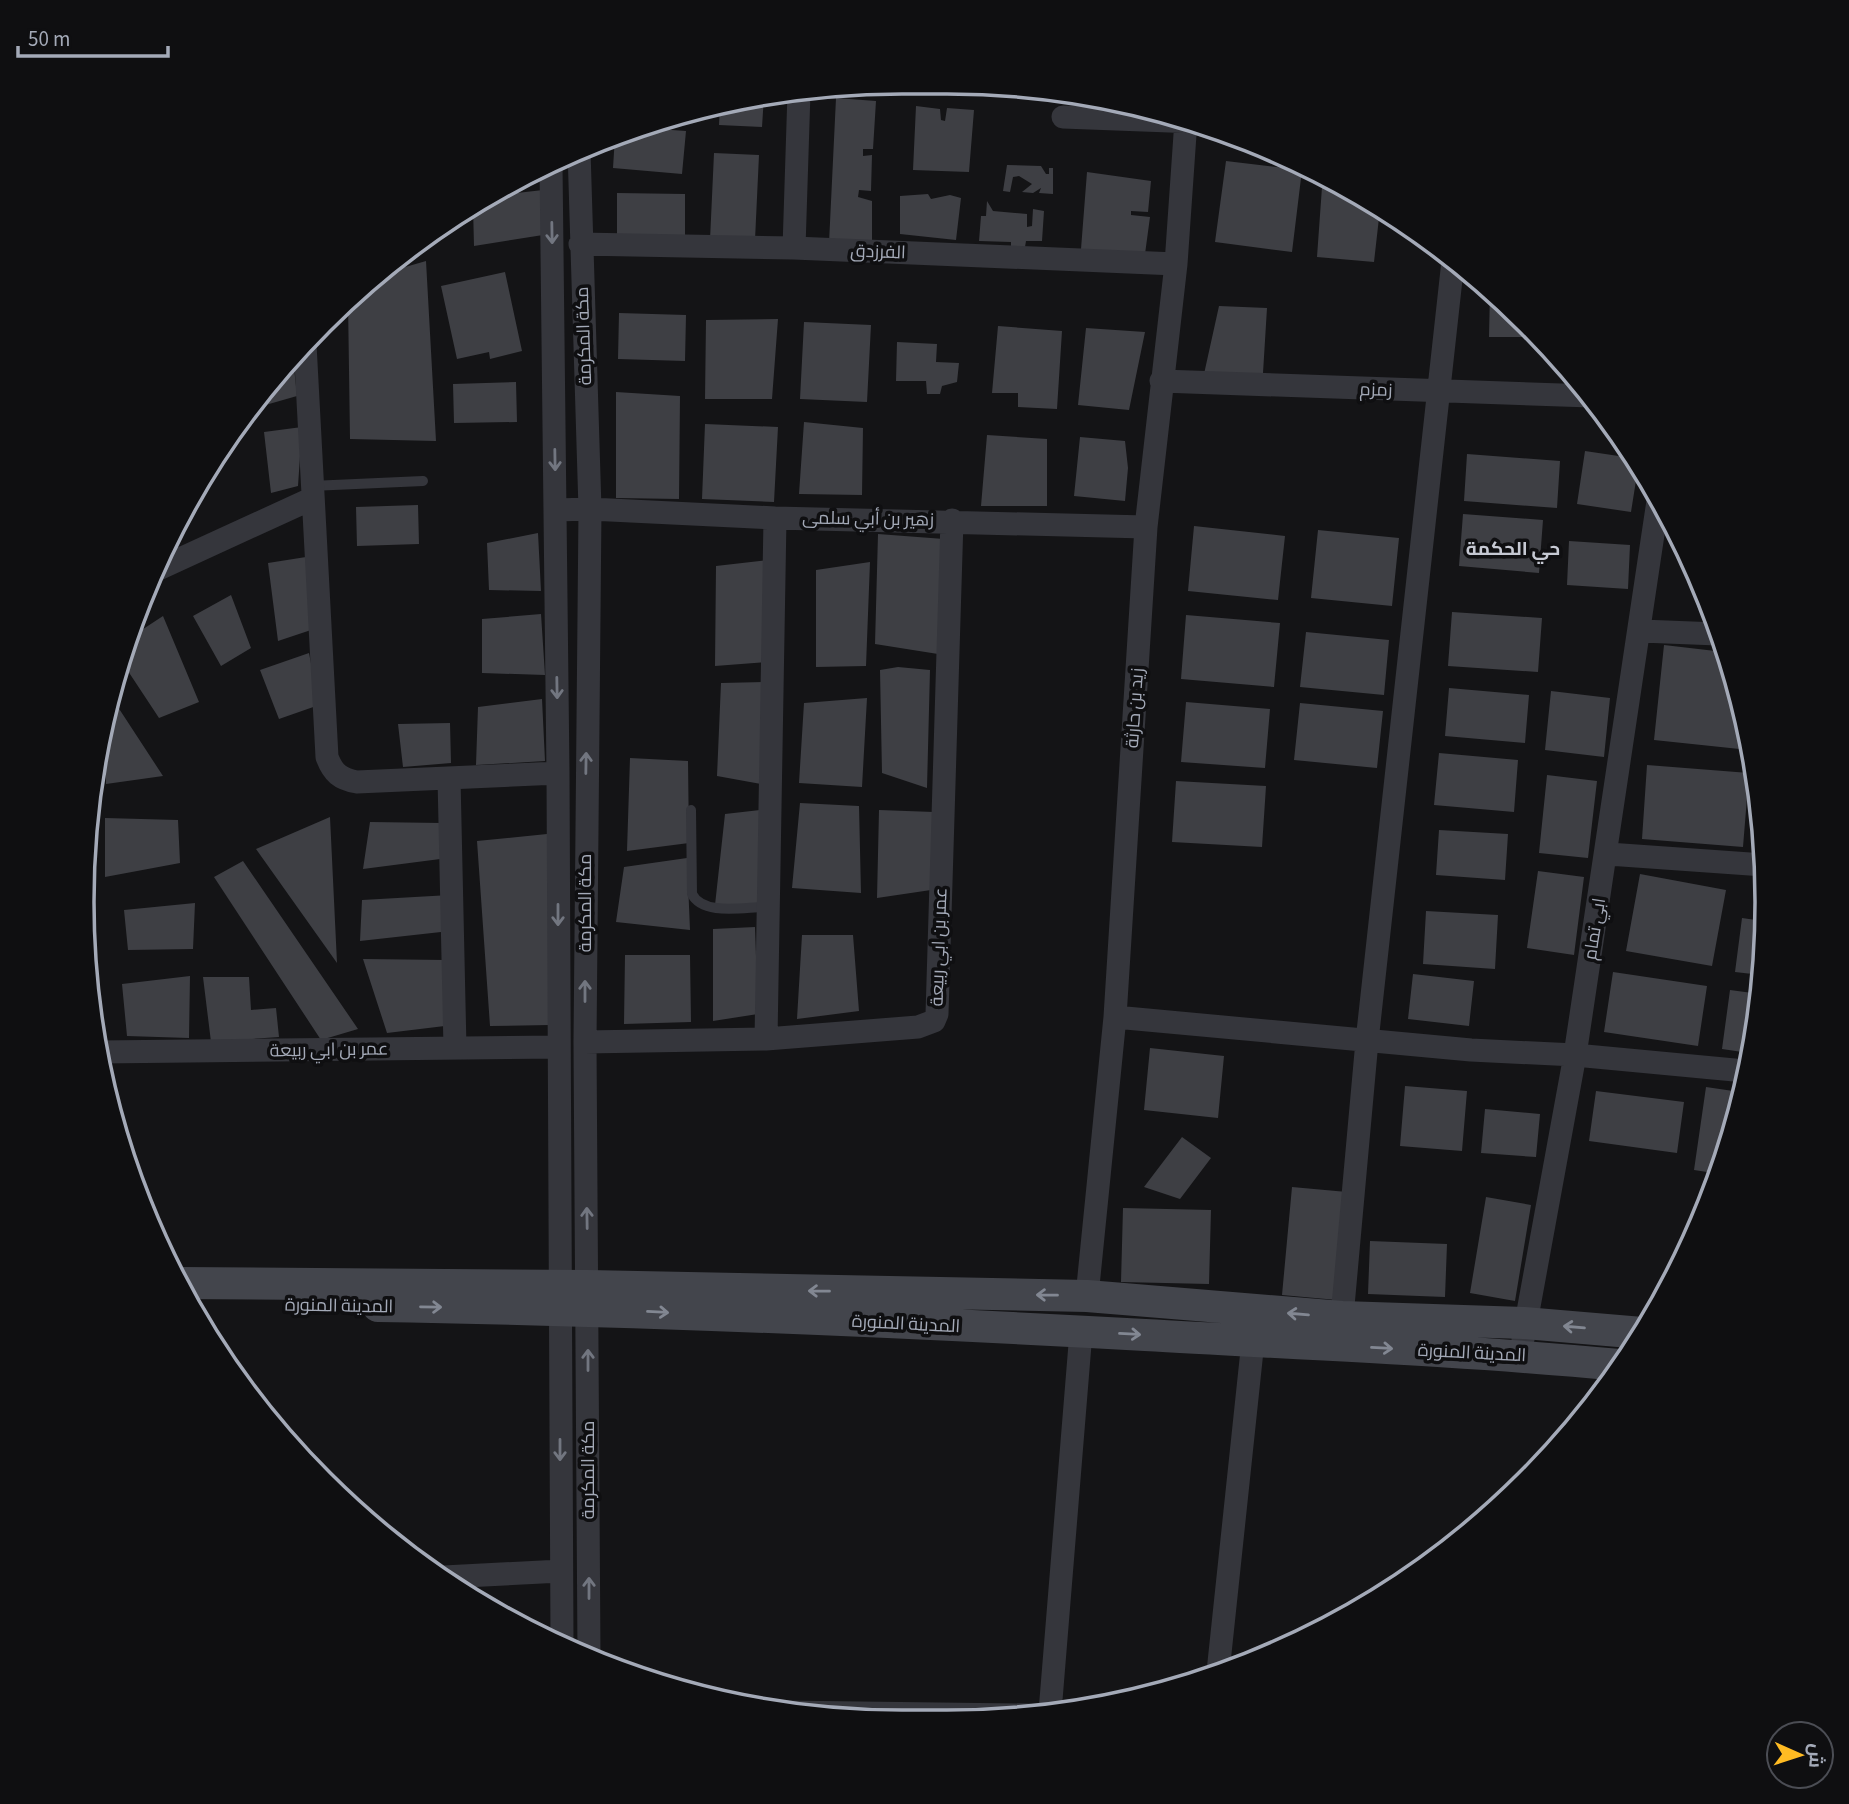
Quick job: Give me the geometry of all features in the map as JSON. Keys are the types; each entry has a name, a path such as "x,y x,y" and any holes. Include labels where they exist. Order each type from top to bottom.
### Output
{"main road":[{"path":"191,1283 574,1297 1087,1296 1342,1317 1524,1323 1630,1332"},
{"name":"المدينة المنورة","path":"202,1304 574,1297 1082,1332 1521,1356 1609,1364"}],"street":[{"path":"794,248 799,101"},
{"path":"1063,117 1146,120"},
{"name":"زيد بن حارثة","path":"1087,1296 1115,1017 1146,527 1188,131"},
{"name":"مكة المكرمة","path":"562,1634 561,1571 584,1042 590,509 579,162"},
{"name":"مكة المكرمة","path":"551,175 556,510 558,1047 574,1297 590,1646"},
{"name":"الفرزدق","path":"580,244 794,248 1176,264"},
{"path":"1342,1317 1367,1041 1453,273"},
{"path":"305,359 327,757 332,771 343,780 357,782 558,773"},
{"name":"زمزم","path":"1161,381 1439,393 1576,396"},
{"path":"170,563 311,493"},
{"name":"زهير بن أبي سلمى","path":"556,510 1146,527"},
{"name":"ابي تمام","path":"1521,1356 1524,1323 1575,1055 1608,854 1656,517"},
{"path":"766,1039 766,907 775,518"},
{"name":"عمر بن ابي ربيعة","path":"584,1042 766,1039 918,1027 929,1025 937,1014 952,520"},
{"path":"1641,631 1709,635"},
{"path":"449,778 455,1048"},
{"path":"1608,854 1754,864"},
{"path":"1115,1017 1471,1050 1575,1055 1737,1070"},
{"name":"عمر بن ابي ربيعة","path":"109,1052 558,1047"},
{"path":"1051,1703 1082,1332"},
{"path":"1219,1662 1253,1341"},
{"path":"463,1579 561,1571"}],"lane":[{"path":"311,493 423,481"},
{"path":"691,810 692,894 695,901 704,907 766,907"}],"building":[{"path":"836,98 876,101 873,149 863,149 863,156 872,155 871,191 859,190 858,197 872,201 872,242 829,243"},
{"path":"916,106 940,109 941,120 945,121 947,108 974,110 969,172 913,170"},
{"path":"763,107 762,127 719,125 719,116"},
{"path":"667,130 686,131 682,174 613,168 614,148"},
{"path":"714,153 759,155 755,240 710,240"},
{"path":"1226,161 1281,168 1301,177 1292,252 1215,242"},
{"path":"1007,165 1041,166 1046,174 1049,174 1049,168 1053,168 1053,194 1039,193 1041,188 1033,193 1022,192 1032,184 1019,176 1013,177 1010,192 1003,191"},
{"path":"1087,172 1151,181 1148,212 1131,211 1131,215 1150,217 1145,254 1081,249"},
{"path":"1322,188 1379,220 1374,262 1317,257"},
{"path":"543,190 543,235 474,246 473,218 517,193"},
{"path":"617,193 685,194 685,238 617,238"},
{"path":"928,194 931,199 950,195 961,198 956,240 900,234 900,196"},
{"path":"987,201 993,211 1027,214 1027,227 1032,226 1033,209 1044,211 1042,241 1026,241 1025,247 1011,247 1011,242 979,241 981,216 986,216"},
{"path":"426,261 436,441 350,439 348,315 402,268"},
{"path":"505,272 522,351 490,359 489,352 457,359 441,286"},
{"path":"1490,305 1524,337 1489,337"},
{"path":"1219,306 1267,308 1263,373 1204,374"},
{"path":"619,313 686,315 685,361 618,359"},
{"path":"778,319 772,399 705,399 706,320"},
{"path":"804,322 871,325 867,402 800,399"},
{"path":"998,326 1062,331 1057,409 1018,407 1018,393 992,393"},
{"path":"1086,328 1145,332 1129,410 1078,405"},
{"path":"897,342 937,344 936,362 959,363 957,382 942,386 940,394 927,394 926,381 896,381"},
{"path":"294,371 297,396 265,405"},
{"path":"516,382 517,422 454,423 453,384"},
{"path":"616,392 680,396 679,499 616,498"},
{"path":"804,422 863,428 862,495 799,494"},
{"path":"705,424 778,427 774,502 702,499"},
{"path":"302,427 298,486 271,493 264,432"},
{"path":"987,435 1047,439 1047,506 981,506"},
{"path":"1080,437 1125,441 1128,468 1125,501 1074,496"},
{"path":"1585,451 1620,456 1636,482 1631,512 1577,504"},
{"path":"1467,454 1560,461 1557,508 1464,501"},
{"path":"418,505 419,544 357,546 356,507"},
{"path":"1463,514 1543,520 1539,573 1459,566"},
{"path":"1194,526 1285,536 1278,600 1188,591"},
{"path":"1318,530 1399,538 1392,606 1311,598"},
{"path":"538,533 541,591 489,590 487,543"},
{"path":"878,534 944,539 938,654 875,644"},
{"path":"1569,541 1630,545 1628,589 1567,585"},
{"path":"306,557 311,630 278,641 268,563"},
{"path":"768,560 766,662 715,666 716,566"},
{"path":"870,562 866,666 816,667 816,570"},
{"path":"231,595 251,648 221,666 193,616"},
{"path":"1452,612 1542,618 1538,672 1448,666"},
{"path":"541,614 545,675 482,673 482,619"},
{"path":"1186,615 1280,623 1274,687 1181,679"},
{"path":"163,616 199,702 159,718 128,672 142,630"},
{"path":"1306,632 1389,640 1384,695 1300,687"},
{"path":"1664,645 1715,651 1740,749 1654,740"},
{"path":"309,653 319,705 279,719 260,670"},
{"path":"898,667 930,670 927,788 882,773 880,670"},
{"path":"765,682 761,784 717,776 721,683"},
{"path":"1449,688 1529,695 1525,743 1445,736"},
{"path":"1551,691 1610,698 1604,757 1545,750"},
{"path":"867,698 862,787 799,783 804,703"},
{"path":"542,699 545,761 476,765 478,707"},
{"path":"1186,702 1270,709 1265,768 1181,762"},
{"path":"1300,703 1383,711 1377,768 1294,760"},
{"path":"118,708 163,776 106,784 106,768"},
{"path":"450,723 451,763 403,767 398,724"},
{"path":"1439,753 1518,760 1514,812 1434,805"},
{"path":"630,758 688,761 689,843 627,851"},
{"path":"1647,765 1744,773 1747,793 1743,847 1642,839"},
{"path":"1547,775 1597,781 1588,858 1539,853"},
{"path":"1176,781 1266,786 1262,847 1172,842"},
{"path":"800,803 859,806 861,893 792,888"},
{"path":"760,810 759,904 715,905 725,814"},
{"path":"879,810 934,812 931,890 877,898"},
{"path":"330,817 337,963 256,849"},
{"path":"105,818 178,820 180,863 105,877"},
{"path":"370,822 442,823 448,858 363,869"},
{"path":"1439,830 1508,834 1505,880 1436,875"},
{"path":"547,834 550,1025 490,1026 477,841"},
{"path":"687,858 690,930 616,922 624,867"},
{"path":"243,861 358,1029 321,1040 214,877"},
{"path":"1538,871 1584,877 1574,955 1527,948"},
{"path":"1640,874 1726,890 1712,966 1626,951"},
{"path":"450,895 450,931 360,941 362,900"},
{"path":"195,903 193,949 128,950 124,910"},
{"path":"1426,911 1498,915 1495,969 1423,964"},
{"path":"1742,918 1754,920 1751,974 1735,972"},
{"path":"755,927 758,1014 713,1021 713,929"},
{"path":"802,935 853,935 859,1011 797,1019"},
{"path":"625,955 690,955 691,1022 624,1024"},
{"path":"363,959 446,960 453,1025 387,1033"},
{"path":"1613,972 1707,986 1698,1046 1604,1032"},
{"path":"1413,974 1474,981 1469,1026 1408,1019"},
{"path":"190,976 189,1038 127,1036 122,984"},
{"path":"203,977 249,977 251,1010 276,1008 279,1037 211,1042"},
{"path":"1730,990 1749,993 1740,1052 1722,1049"},
{"path":"1150,1048 1224,1056 1218,1118 1144,1110"},
{"path":"1405,1086 1467,1091 1462,1151 1400,1146"},
{"path":"1706,1087 1732,1091 1708,1172 1694,1170"},
{"path":"1596,1091 1684,1102 1677,1153 1589,1141"},
{"path":"1485,1109 1540,1114 1536,1157 1481,1153"},
{"path":"1182,1137 1211,1158 1180,1199 1144,1187"},
{"path":"1292,1187 1347,1192 1337,1300 1282,1295"},
{"path":"1486,1197 1531,1205 1515,1301 1470,1293"},
{"path":"1123,1208 1211,1210 1209,1284 1121,1282"},
{"path":"1370,1241 1447,1244 1445,1297 1368,1294"}],"district":[{"name":"حي الحكمة","path":"1513,549"}]}
